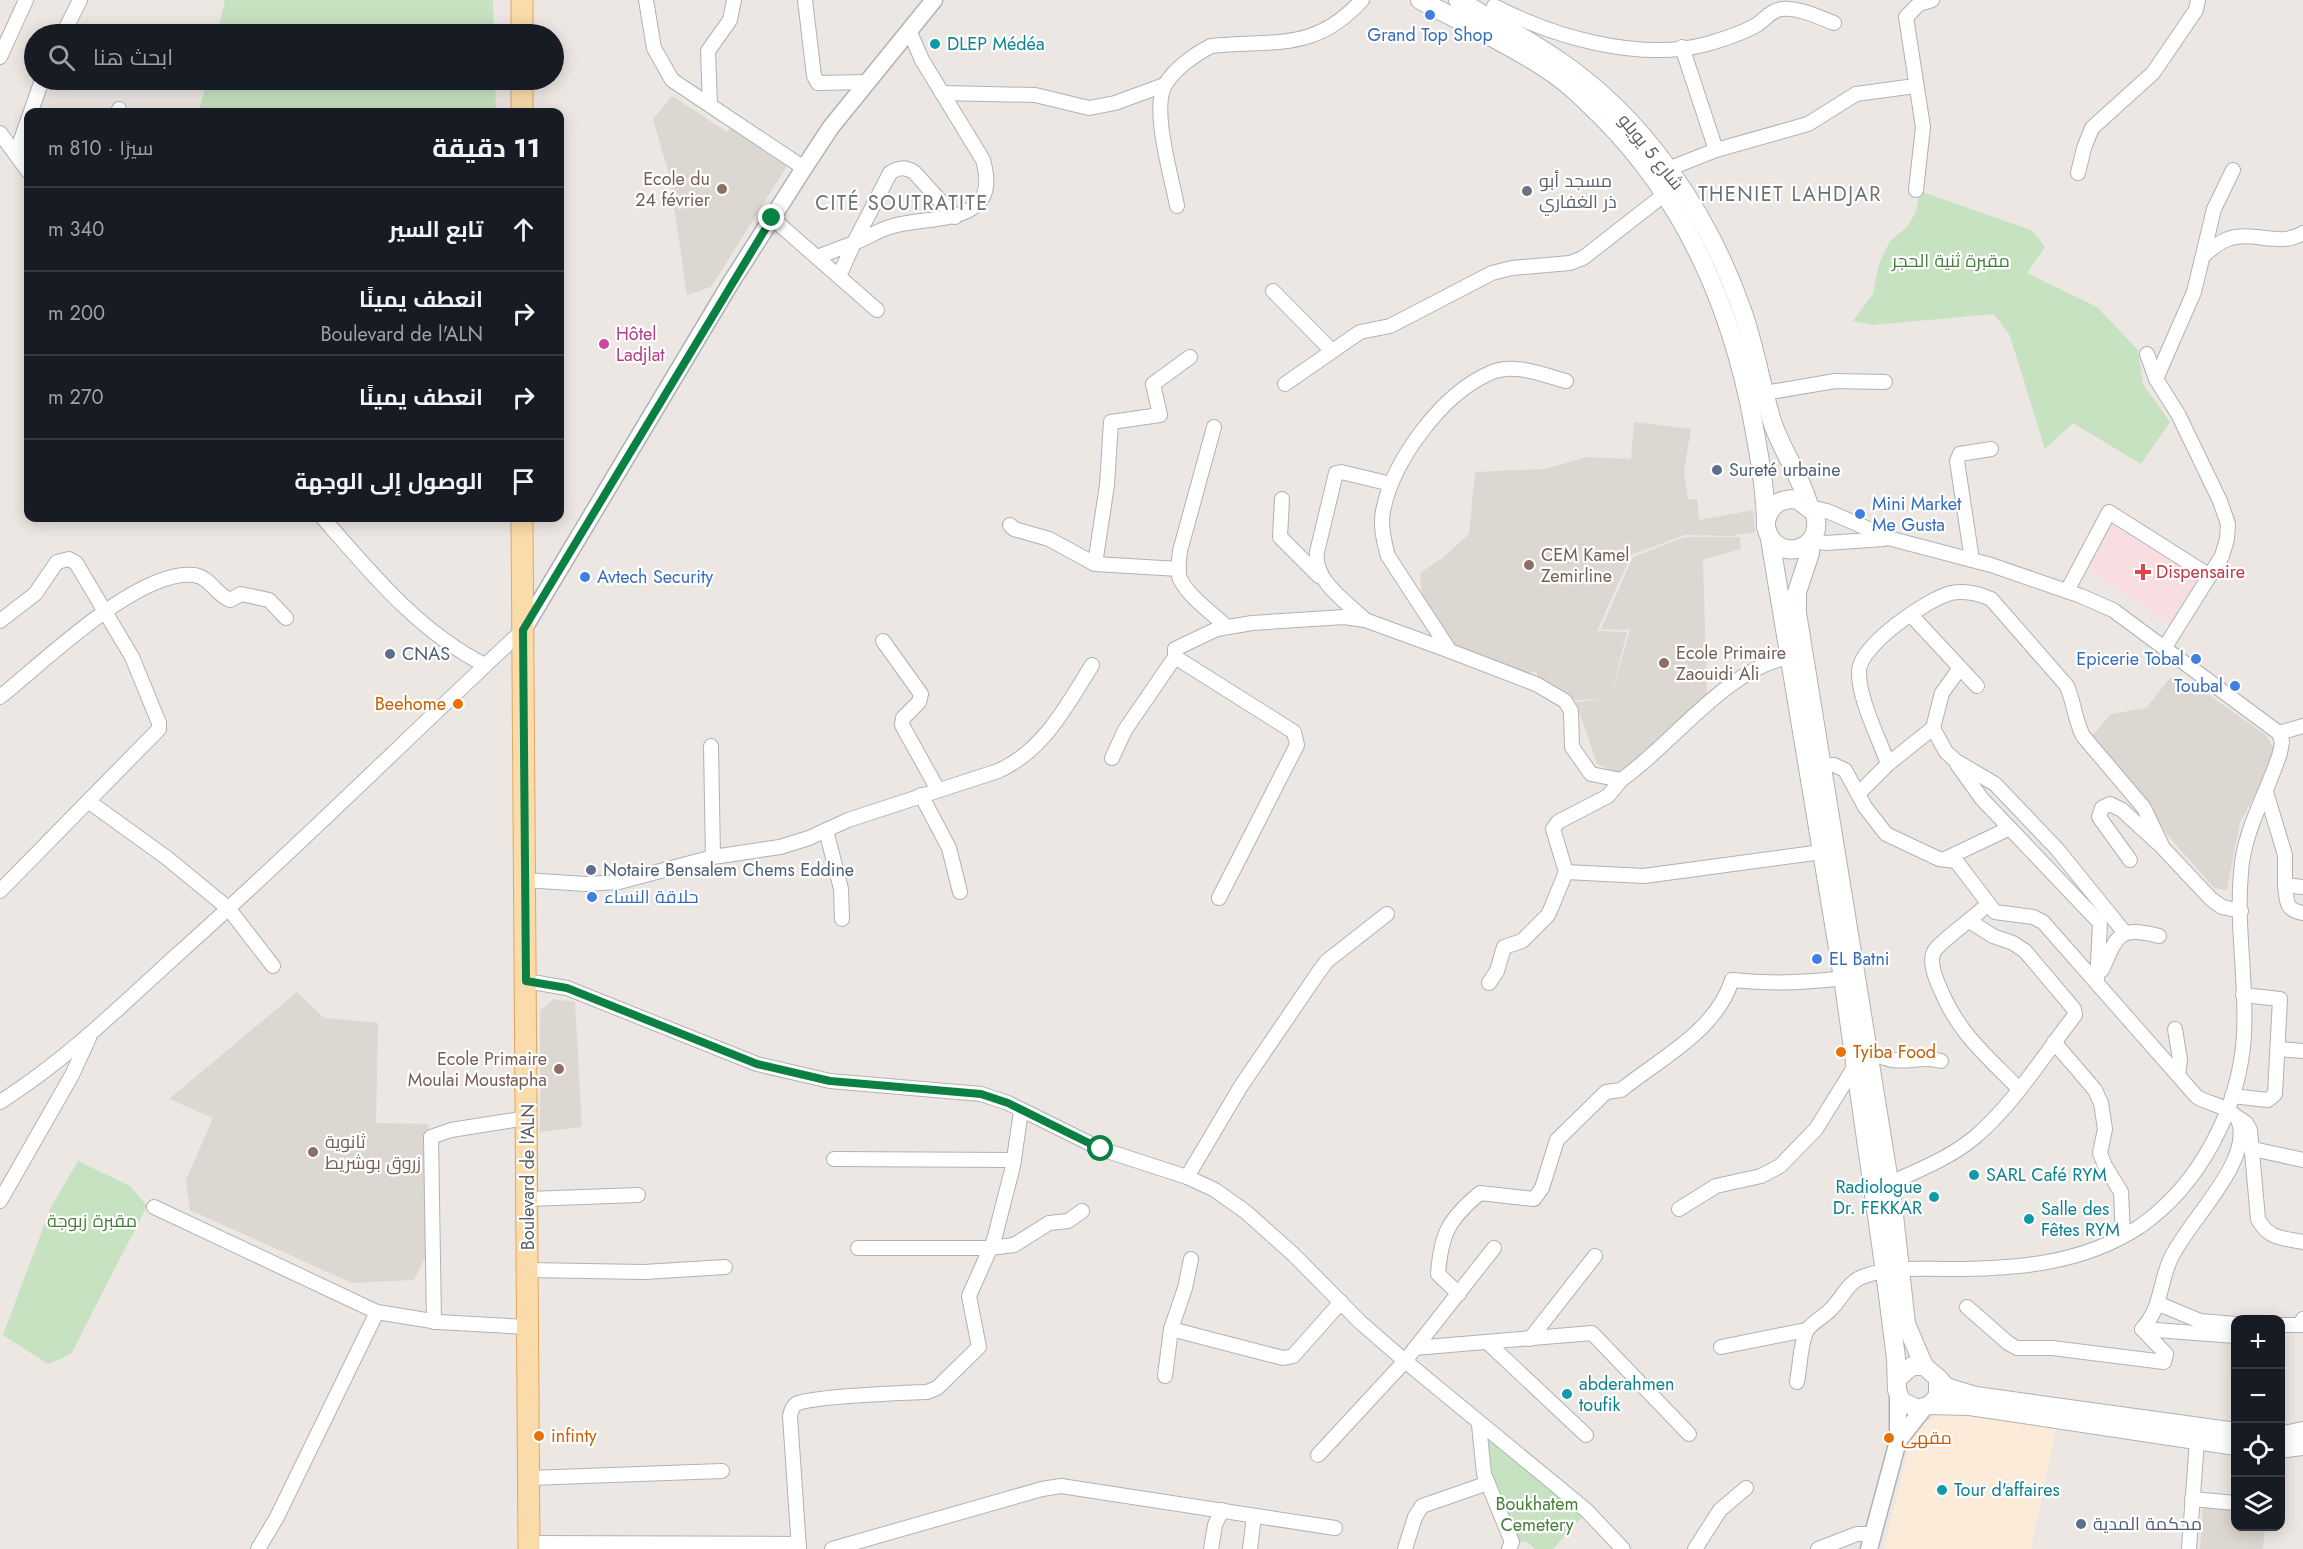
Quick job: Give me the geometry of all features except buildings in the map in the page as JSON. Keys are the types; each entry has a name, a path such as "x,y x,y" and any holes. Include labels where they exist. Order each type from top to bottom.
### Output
{"main road":[{"path":"522,0 522,24"},
{"path":"1420,0 1488,12 1570,88 1631,149 1665,194 1701,255 1728,320 1755,429 1766,521 1842,978 1890,1183 1898,1387 1906,1405 1970,1406 2186,1434 2231,1432"},
{"name":"شارع 5 يويلو","path":"1458,0 1488,12 1577,74 1628,122 1668,169 1704,224 1732,284 1750,336 1777,436 1803,488 1809,506"},
{"path":"522,90 522,108"},
{"path":"1766,521 1774,505 1785,499 1798,500 1809,506 1817,524 1797,592 1797,613 1824,765 1862,1060 1893,1270 1906,1324 1940,1390 1927,1407"},
{"name":"Boulevard de l'ALN","path":"522,522 529,1546"},
{"path":"1770,539 1780,548 1793,550 1810,542"},
{"path":"1898,1387 1912,1366 1931,1372 1946,1387 1976,1396 2186,1434 2231,1445"},
{"path":"2285,1435 2303,1431"},
{"path":"2285,1448 2303,1446"}],"street":[{"path":"0,57 26,0"},
{"path":"68,24 80,0"},
{"path":"646,0 654,48 662,67 672,80 804,168"},
{"path":"710,105 708,51 730,20 734,0"},
{"path":"805,0 814,76 818,83 867,82"},
{"path":"0,1102 32,1082 91,1033 229,909 523,630 804,168 831,127 934,0"},
{"path":"942,93 1035,95 1089,108 1115,103 1164,86 1198,52 1205,49 1230,44 1305,39 1345,17 1362,0"},
{"path":"1916,190 1923,127 1905,17 1919,4 1932,0"},
{"path":"2078,173 2092,128 2153,73 2196,10 2198,0"},
{"path":"1488,12 1592,44 1642,49 1705,44 1737,34 1758,24 1774,11 1782,9 1807,12 1834,23"},
{"path":"817,257 892,226 966,214 980,199 986,186 987,174 982,160 913,43 909,30"},
{"path":"1682,47 1716,150"},
{"path":"1164,86 1160,109 1177,206"},
{"path":"1668,169 1716,150 1808,124 1857,94 1915,86"},
{"path":"32,108 38,90"},
{"path":"16,154 24,131"},
{"path":"0,133 24,165"},
{"path":"839,276 890,173 897,168 906,168 914,172 955,217"},
{"path":"2156,379 2194,292 2214,209 2233,170"},
{"path":"1285,384 1360,332 1390,326 1492,273 1512,268 1570,263 1582,258 1665,194"},
{"path":"772,218 877,310"},
{"path":"2204,255 2229,238 2251,236 2289,240 2303,233"},
{"path":"1273,291 1332,351"},
{"path":"2147,354 2156,379 2178,414 2220,501 2228,524 2222,556 2165,647"},
{"path":"1095,564 1106,495 1111,422 1160,415 1153,384 1190,357"},
{"path":"1450,651 1388,556 1383,538 1383,512 1397,468 1431,421 1469,386 1491,372 1518,369 1566,381"},
{"path":"1765,393 1835,381 1886,382"},
{"path":"1214,427 1180,551 1179,568 1180,579 1227,627"},
{"path":"1972,560 1957,461 1960,454 1991,450"},
{"path":"1322,578 1315,564 1333,477 1341,472 1392,484"},
{"path":"1282,499 1280,537 1365,620"},
{"path":"1721,1347 1806,1330 1831,1309 1857,1279 1893,1270 2019,1268 2073,1258 2139,1226 2184,1183 2208,1153 2231,1107 2244,1036 2241,873 2245,844 2252,821 2266,792 2282,742 2279,733 2113,610 2067,591 1972,560 1892,538 1827,511 1809,506"},
{"path":"2067,591 2109,512 2210,576"},
{"path":"327,522 421,625 464,654 485,665"},
{"path":"1010,525 1014,529 1049,539 1095,564 1179,568"},
{"path":"1810,542 1892,538"},
{"path":"0,621 35,594 57,562 64,560 76,563 136,666 157,712 159,729 0,891"},
{"path":"0,697 105,611 130,593 156,580 194,575 206,579 216,593 230,600 242,594 269,600 286,618"},
{"path":"1888,764 1861,688 1859,670 1862,659 1873,645 1911,615 1949,593 1977,593 1991,599 2067,686 2076,723 2083,736 2144,808 2163,848"},
{"path":"1911,615 1977,686"},
{"path":"1112,758 1125,730 1175,657 1174,649 1216,629 1313,617 1344,617 1365,620 1450,651 1536,684 1565,701 1571,711 1572,747 1581,762 1590,774 1621,780"},
{"path":"883,641 921,694 919,702 903,718 902,725 938,790"},
{"path":"1175,657 1294,732 1297,739 1297,746 1219,897"},
{"path":"1488,983 1497,971 1504,947 1522,940 1548,915 1566,872 1553,829 1558,822 1608,796 1621,780 1727,689 1759,666 1789,657"},
{"path":"525,880 585,884 619,882 713,857 780,847 848,820 998,771 1015,764 1030,752 1058,720 1092,665"},
{"path":"1858,794 1888,764 1933,728 1942,693 1960,668"},
{"path":"1933,728 1946,752 1956,761 1995,784 2057,849 2125,933"},
{"path":"2279,733 2302,730"},
{"path":"711,747 713,857"},
{"path":"1956,761 1982,799 2100,923 2097,982"},
{"path":"1824,765 1834,765 1845,770 1858,794 1886,834 1939,859 1947,858 2010,828"},
{"path":"2266,792 2285,855 2287,905 2292,911 2303,913"},
{"path":"921,795 949,848 960,892"},
{"path":"88,801 167,858 229,909 273,966"},
{"path":"2130,860 2099,817 2102,808 2110,804 2122,810 2163,848 2211,899 2222,907 2241,911"},
{"path":"826,830 841,889 842,919"},
{"path":"1566,872 1644,876 1822,852"},
{"path":"1947,858 1956,861 1995,912 2033,917 2043,922 2197,1097 2231,1107 2272,1098 2278,1049 2280,999 2243,996"},
{"path":"2285,885 2303,887"},
{"path":"1988,904 1971,922 1936,949 1932,963 1935,978 1956,1022 2018,1088"},
{"path":"1187,1177 1241,1086 1318,973 1341,949 1387,914"},
{"path":"1890,1183 1947,1156 1974,1138 2018,1088 2075,1015 2074,1009 2025,951 2013,943 1993,936 1971,922"},
{"path":"2097,982 2116,938 2125,933 2144,932 2159,936"},
{"path":"1459,1294 1438,1274 1447,1227 1464,1207 1480,1193 1534,1199 1542,1188 1557,1140 1606,1092 1621,1090 1701,1029 1715,1016 1727,995 1732,980 1761,983 1809,983 1842,978"},
{"path":"526,981 567,988 757,1064 782,1071 830,1081 981,1094 1101,1149 1187,1177 1215,1190 1246,1212 1294,1254 1341,1302 1479,1425 1586,1510 1623,1549"},
{"path":"2175,1029 2181,1060 2178,1075"},
{"path":"0,1201 72,1075 91,1033"},
{"path":"2054,1042 2095,1090 2101,1104 2105,1129 2100,1153 2104,1166 2121,1192 2123,1235"},
{"path":"2278,1049 2303,1051"},
{"path":"1679,1209 1716,1186 1761,1176 1780,1166 1816,1130 1862,1060 1883,1055 1890,1060 1929,1057 1941,1061"},
{"path":"2231,1107 2246,1123 2250,1131 2258,1219 2262,1228 2276,1237 2303,1242"},
{"path":"2142,1329 2153,1318 2172,1255 2235,1156 2241,1137 2240,1126 2231,1107"},
{"path":"529,1546 799,1546 790,1416 792,1408 797,1403 927,1392 937,1388 979,1347 969,1296 990,1248 1014,1160 1021,1111"},
{"path":"434,1322 431,1137 451,1130 527,1118"},
{"path":"2253,1149 2303,1160"},
{"path":"834,1159 1014,1160"},
{"path":"528,1199 638,1195"},
{"path":"154,1207 377,1312 434,1322 528,1327"},
{"path":"858,1248 990,1248 1014,1245 1049,1222 1068,1221 1082,1211"},
{"path":"1318,1455 1405,1361 1494,1248"},
{"path":"1530,1339 1595,1256"},
{"path":"1165,1376 1171,1329 1185,1288 1191,1259"},
{"path":"528,1270 644,1272 725,1267"},
{"path":"1171,1329 1283,1358 1293,1356 1341,1302"},
{"path":"2158,1304 2200,1322 2231,1324"},
{"path":"1967,1308 2017,1348 2052,1348 2164,1362 2166,1354 2142,1329"},
{"path":"258,1549 277,1517 377,1312"},
{"path":"2285,1324 2301,1325 2303,1319"},
{"path":"2142,1329 2231,1336"},
{"path":"1797,1382 1806,1330"},
{"path":"1415,1348 1592,1333 1689,1434"},
{"path":"1487,1342 1586,1435"},
{"path":"1818,1549 1857,1534 1871,1542 1898,1441 1898,1387"},
{"path":"1898,1441 1927,1407"},
{"path":"1479,1425 1484,1474 1512,1542 1509,1549"},
{"path":"2186,1434 2192,1499 2189,1549"},
{"path":"529,1478 722,1471"},
{"path":"1405,1549 1415,1517 1422,1506 1488,1483"},
{"path":"832,1549 1042,1489 1061,1486 1335,1528"},
{"path":"1695,1549 1720,1510 1746,1488"},
{"path":"2192,1499 2231,1503"},
{"path":"1211,1549 1215,1525 1222,1510"},
{"path":"1250,1549 1254,1516"}],"shaded area":[{"name":"Ecole du 24 février","path":"672,96 727,132 732,127 787,166 711,287 687,295 670,178 653,119"},
{"name":"CEM Kamel Zemirline","path":"1634,422 1691,429 1684,472 1688,499 1697,499 1699,520 1753,510 1755,532 1732,536 1685,535 1631,555 1597,631 1627,632 1610,699 1630,630 1601,629 1633,557 1685,537 1740,537 1741,549 1703,560 1707,696 1637,762 1617,773 1597,764 1576,702 1606,699 1571,700 1542,683 1536,672 1517,674 1456,646 1423,610 1420,573 1444,557 1469,534 1475,472 1545,469 1587,457 1631,459"},
{"name":"Dispensaire","path":"2109,521 2202,577 2170,624 2084,567"},
{"path":"2171,677 2193,684 2266,735 2275,751 2274,762 2240,822 2227,890 2214,888 2159,825 2091,737 2111,714 2146,708"},
{"name":"ثانوية زروق بوشريط","path":"297,992 324,1018 378,1023 376,1123 428,1124 426,1256 414,1280 352,1283 190,1210 186,1180 213,1118 169,1099"},
{"name":"Ecole Primaire Moulai Moustapha","path":"553,999 575,1002 582,1127 540,1132 540,1011"},
{"path":"1948,1411 2056,1429 2031,1549 1884,1549 1913,1429"},
{"path":"2203,1506 2231,1508 2231,1531 2265,1531 2263,1549 2200,1549"}],"green space":[{"path":"225,0 493,0 494,24 219,24"},
{"path":"204,90 495,90 496,108 200,108"},
{"name":"مقبرة ثنية الحجر","path":"1920,191 2033,231 2045,247 2027,273 2097,307 2138,350 2143,384 2170,422 2141,464 2073,423 2045,449 2010,336 1994,314 1873,325 1853,321 1873,294 1879,264 1890,241 1907,227 1916,212"},
{"name":"مقبرة زبوجة","path":"78,1161 130,1186 147,1206 71,1354 48,1364 3,1335 51,1207"},
{"name":"Boukhatem Cemetery","path":"1490,1439 1584,1515 1553,1549 1535,1549 1526,1541 1519,1543 1490,1473 1486,1444"}],"place":[{"name":"Grand Top Shop","path":"1430,15"},
{"name":"DLEP Médéa","path":"935,44"},
{"name":"Ecole du 24 février","path":"722,189"},
{"name":"مسجد أبو ذر الغفاري","path":"1527,191"},
{"name":"Hôtel Ladjlat","path":"604,344"},
{"name":"Sureté urbaine","path":"1717,470"},
{"name":"Mini Market Me Gusta","path":"1860,514"},
{"name":"CEM Kamel Zemirline","path":"1529,565"},
{"name":"Dispensaire","path":"2143,572"},
{"name":"Avtech Security","path":"585,577"},
{"name":"CNAS","path":"390,654"},
{"name":"Epicerie Tobal","path":"2196,659"},
{"name":"Ecole Primaire Zaouidi Ali","path":"1664,663"},
{"name":"Toubal","path":"2235,686"},
{"name":"Beehome","path":"458,704"},
{"name":"Notaire Bensalem Chems Eddine","path":"591,870"},
{"name":"حلاقة النساء","path":"592,897"},
{"name":"EL Batni","path":"1817,959"},
{"name":"Tyiba Food","path":"1841,1052"},
{"name":"Ecole Primaire Moulai Moustapha","path":"559,1069"},
{"name":"ثانوية زروق بوشريط","path":"313,1152"},
{"name":"SARL Café RYM","path":"1974,1175"},
{"name":"Radiologue Dr. FEKKAR","path":"1934,1197"},
{"name":"Salle des Fêtes RYM","path":"2029,1219"},
{"name":"abderahmen toufik","path":"1567,1394"},
{"name":"infinty","path":"539,1436"},
{"name":"مقهى","path":"1889,1438"},
{"name":"Tour d'affaires","path":"1942,1490"},
{"name":"محكمة المدية","path":"2081,1524"}],"district":[{"name":"THENIET LAHDJAR","path":"1790,194"},
{"name":"CITÉ SOUTRATITE","path":"902,203"}],"route":[{"path":"772,218 729,284 523,630 526,981 567,988 757,1064 782,1071 830,1081 981,1094 1008,1103 1101,1149"}]}
